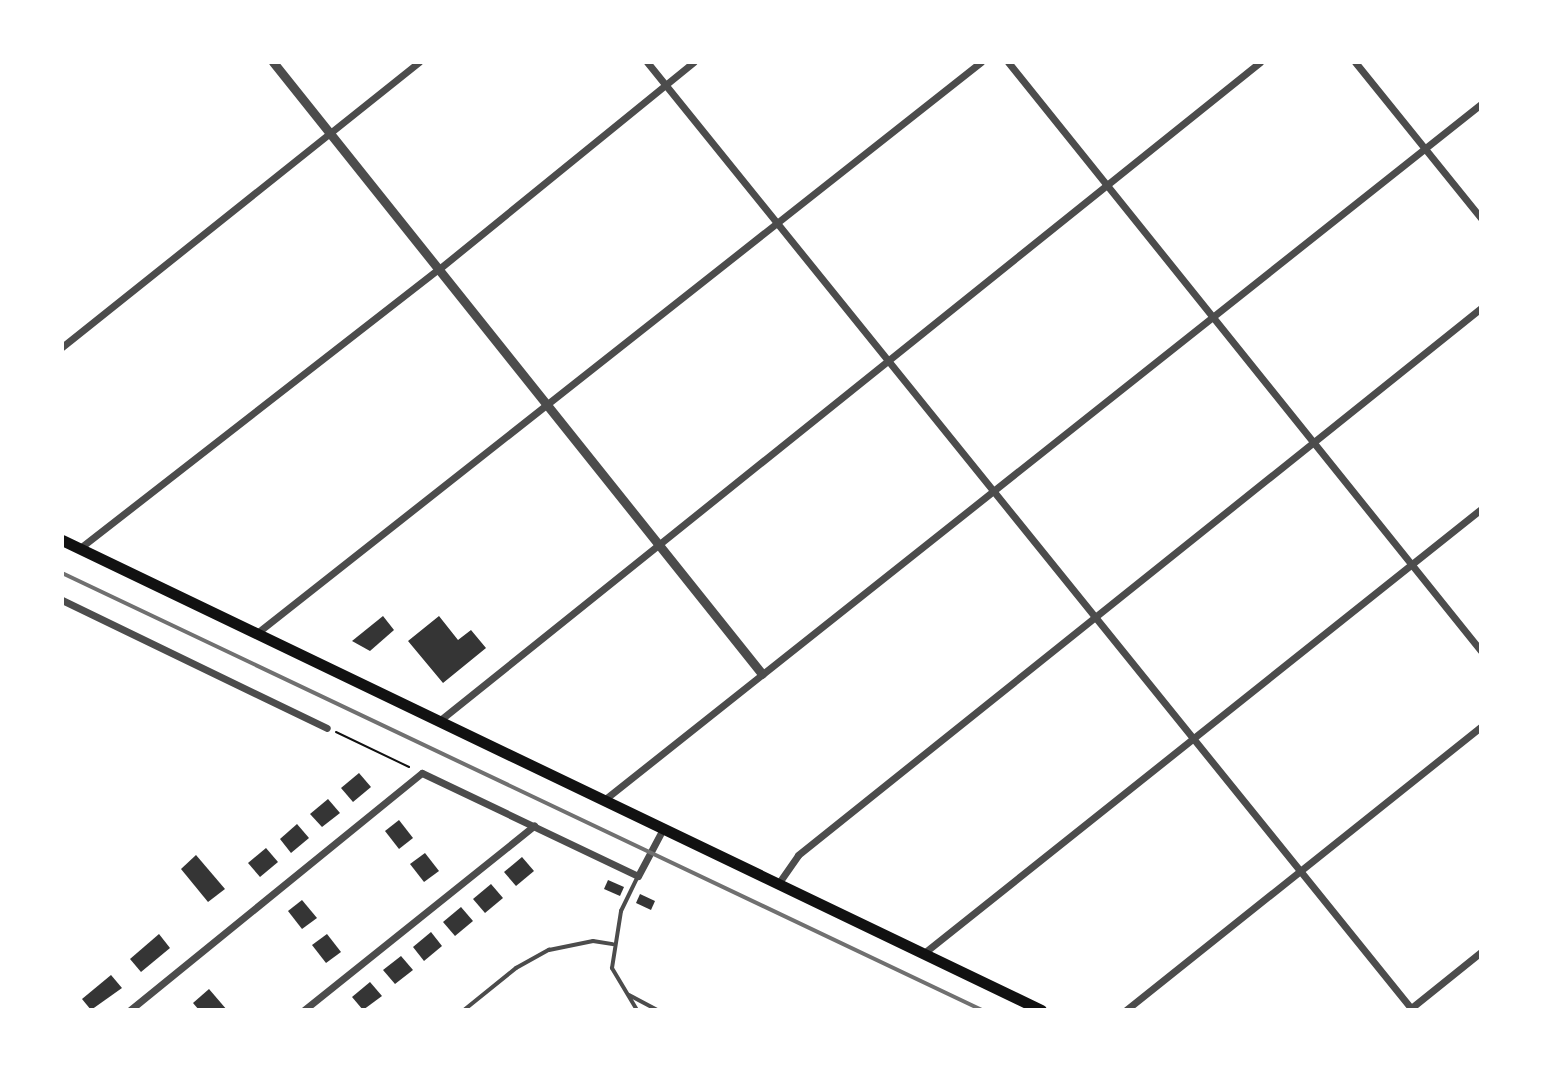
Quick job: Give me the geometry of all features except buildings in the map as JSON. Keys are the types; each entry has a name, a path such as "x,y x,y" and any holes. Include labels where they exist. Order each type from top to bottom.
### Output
{"main road":[{"path":"62,540 1041,1010"}],"street":[{"path":"273,62 762,674"},
{"path":"62,347 419,62"},
{"path":"647,62 1410,1009 1481,952"},
{"path":"80,548 439,269 694,62"},
{"path":"257,633 981,62"},
{"path":"1008,62 1481,651"},
{"path":"439,721 1260,62"},
{"path":"1355,62 1481,218"},
{"path":"604,800 1216,318 1481,104"},
{"path":"778,884 798,855 1481,308"},
{"path":"924,953 1481,509"},
{"path":"62,600 327,728"},
{"path":"1126,1010 1481,727"},
{"path":"130,1010 422,773 638,876 663,829"},
{"path":"304,1010 534,826"}],"lane":[{"path":"637,1010 612,968 613,944 638,876"},
{"path":"464,1010 516,968 549,950 593,941 613,944"},
{"path":"627,994 657,1010"}],"path":[{"path":"327,728 422,773"}],"railway":[{"path":"62,573 982,1010"}]}
